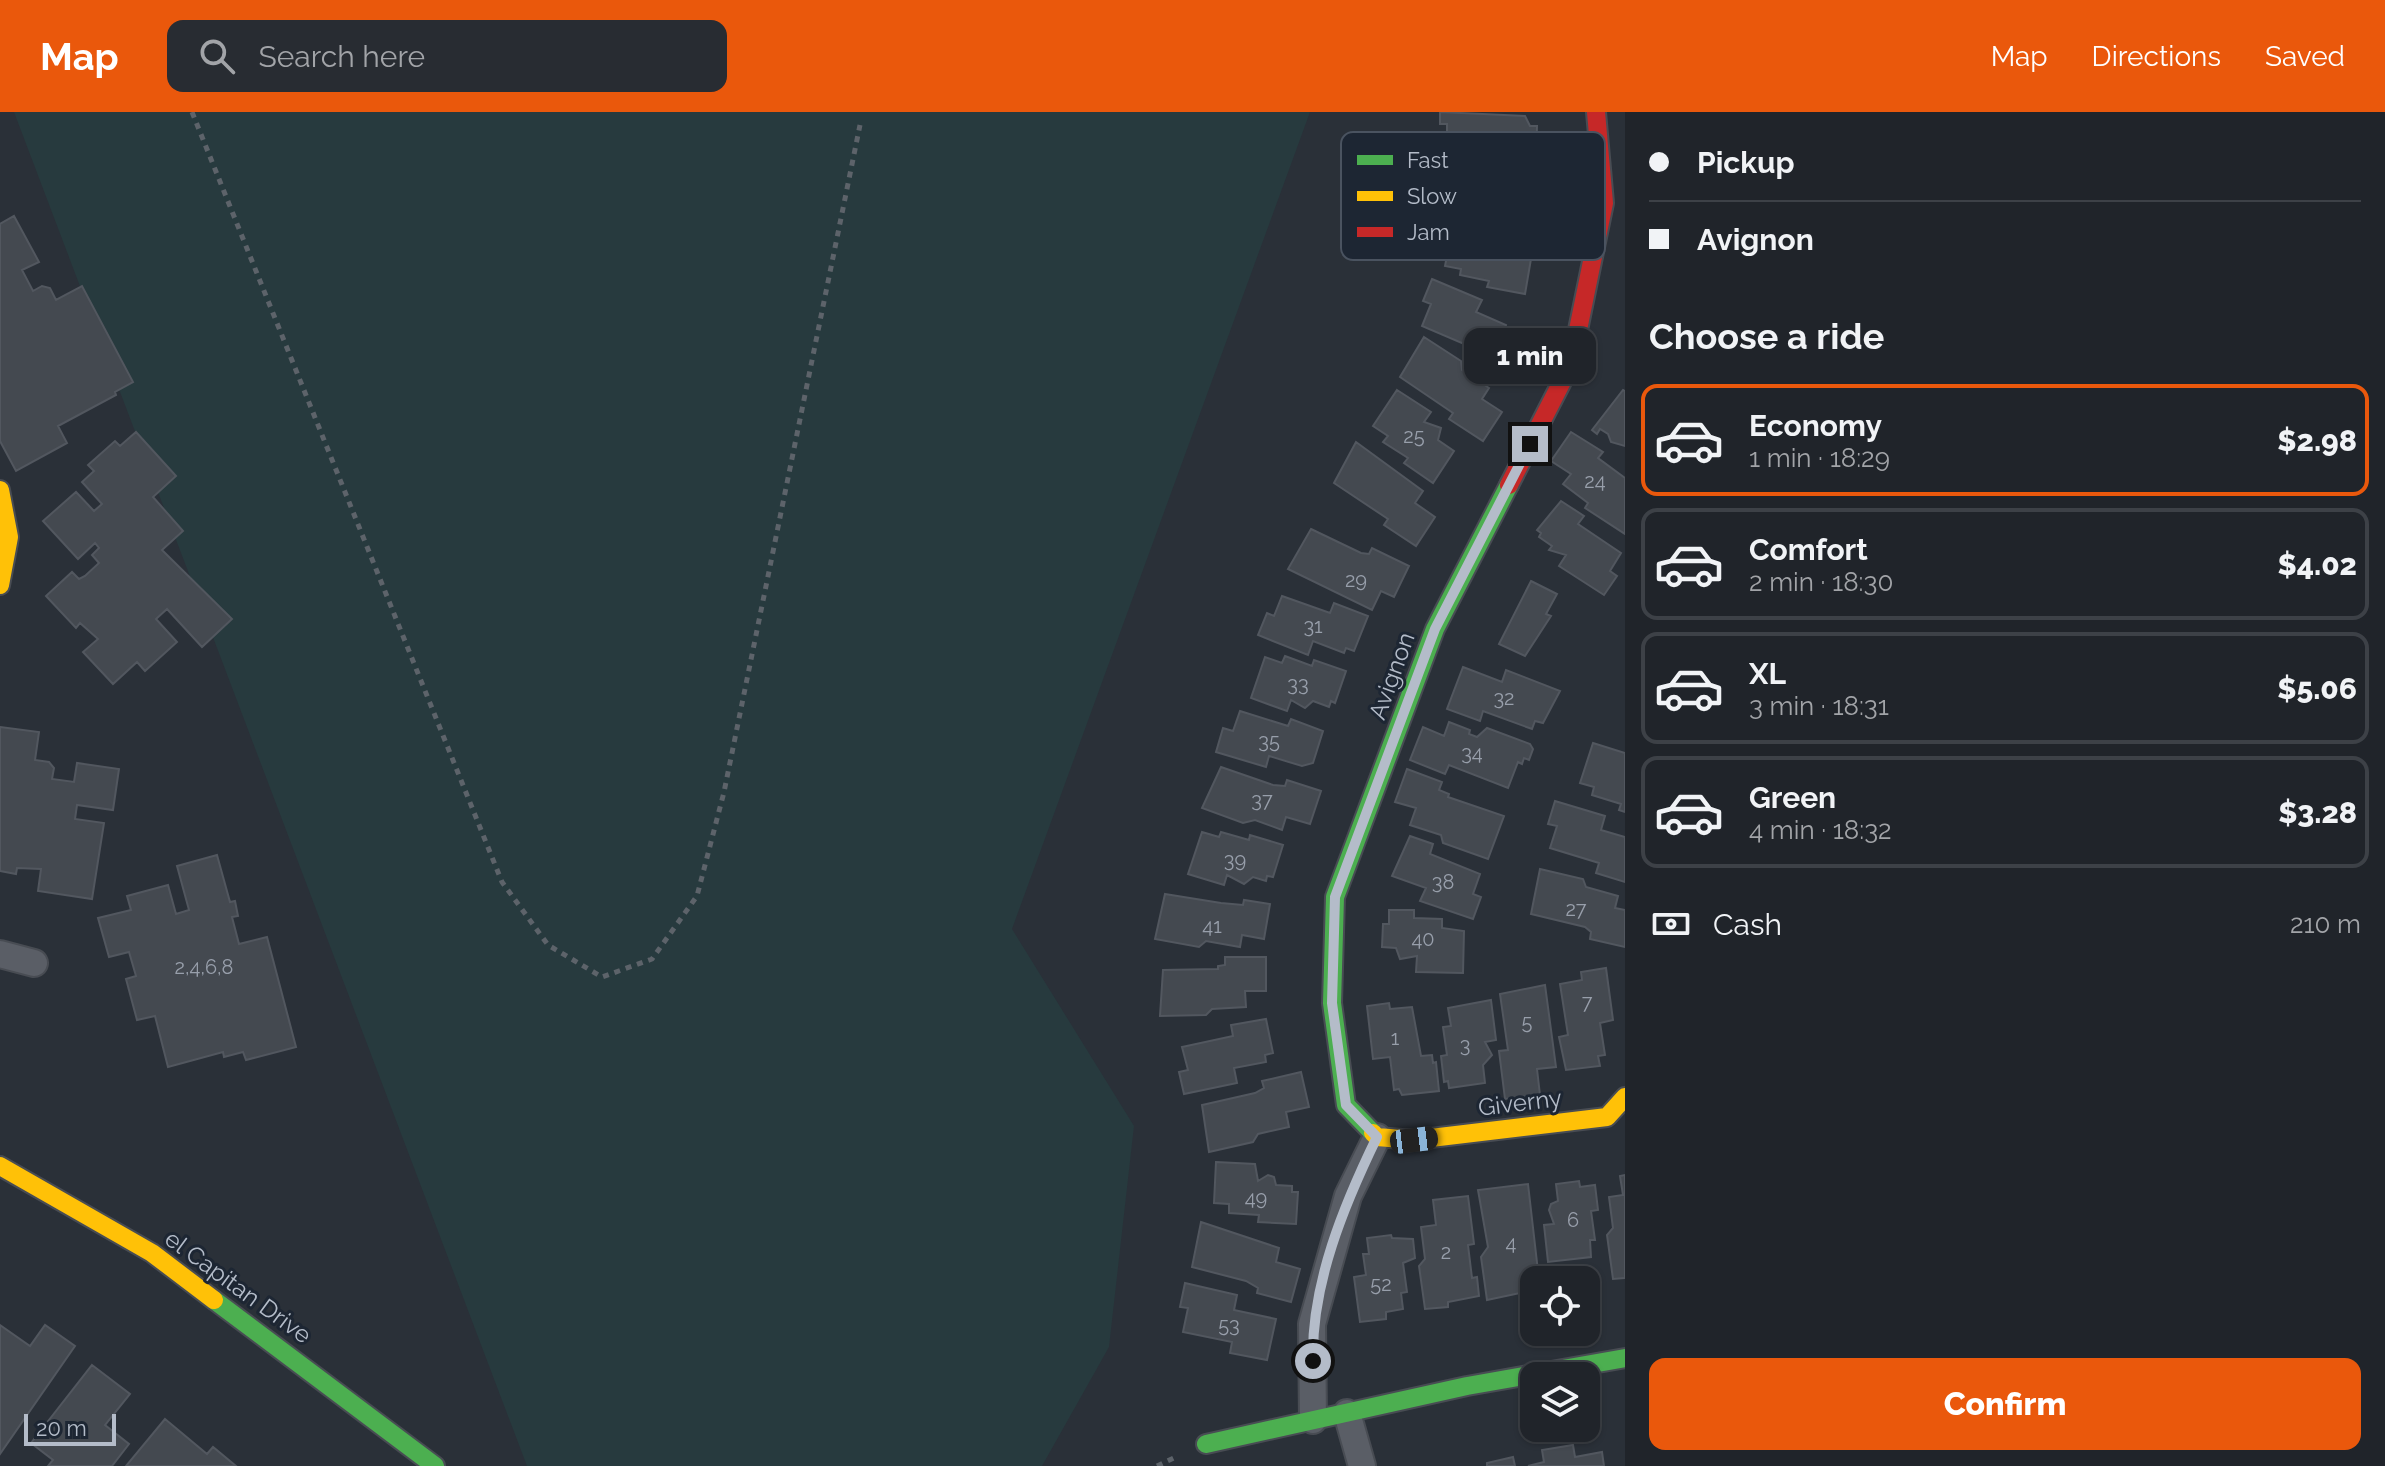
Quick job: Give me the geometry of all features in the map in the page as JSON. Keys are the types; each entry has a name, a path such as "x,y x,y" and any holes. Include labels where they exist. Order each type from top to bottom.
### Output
{"street":[{"name":"Avignon","path":"1596,112 1598,132"},
{"name":"Avignon","path":"1377,1137 1346,1105 1332,1003 1335,897 1435,629 1571,364 1592,260"},
{"path":"0,490 8,518 9,551 0,585"},
{"path":"0,954 34,963"},
{"name":"Giverny","path":"1377,1137 1414,1140 1607,1117 1625,1097"},
{"path":"1313,1420 1312,1324 1348,1196 1377,1137"},
{"name":"el Capitan Drive","path":"0,1166 91,1215 152,1253 435,1466"},
{"path":"1206,1444 1467,1386 1625,1358"},
{"path":"1347,1413 1362,1466"}],"path":[{"path":"192,112 502,882 548,945 602,977 652,959 697,896 724,792 860,125"}],"green space":[{"path":"14,112 1310,112 1012,929 1134,1126 1109,1347 1042,1466 527,1466"}],"building":[{"path":"1440,112 1525,116 1530,126 1537,126 1537,132 1447,132 1447,124 1440,124"},
{"path":"14,216 39,262 22,270 33,291 42,286 50,288 56,300 82,286 133,382 115,392 116,395 58,426 67,443 16,471 0,441 0,224"},
{"path":"1446,260 1531,260 1525,294 1487,287 1489,281 1460,275 1461,269 1445,266"},
{"path":"1432,279 1482,300 1476,312 1506,325 1505,329 1515,333 1500,368 1466,354 1469,346 1422,326 1431,304 1423,301"},
{"path":"1424,337 1461,361 1462,370 1489,388 1482,399 1502,412 1483,441 1449,419 1453,413 1400,377"},
{"path":"1397,390 1431,412 1424,422 1441,428 1438,440 1454,451 1433,483 1404,463 1408,458 1383,442 1388,436 1373,426"},
{"path":"1623,390 1625,446 1611,442 1608,434 1600,429 1597,434 1592,430"},
{"path":"136,432 176,476 153,497 183,531 162,550 232,619 202,647 167,609 156,619 177,642 145,671 137,662 113,684 83,652 98,639 80,623 76,628 46,596 72,572 79,579 85,576 99,563 92,555 99,548 95,543 78,559 43,521 76,492 94,511 102,504 82,482 94,471 88,465 115,441 120,446"},
{"path":"1571,432 1603,452 1598,458 1625,478 1625,534 1585,508 1588,503 1563,484 1571,474 1551,461"},
{"path":"1356,442 1423,491 1415,503 1435,517 1416,546 1384,525 1388,519 1334,483"},
{"path":"1561,501 1584,516 1578,524 1621,553 1610,571 1617,576 1604,595 1559,566 1566,555 1549,550 1552,546 1539,537 1541,533 1537,530"},
{"path":"1311,529 1361,553 1369,554 1372,548 1409,566 1394,597 1381,591 1372,610 1288,569"},
{"path":"1531,581 1557,594 1546,614 1551,616 1525,656 1499,644"},
{"path":"1282,596 1330,613 1334,603 1368,616 1354,651 1346,648 1344,653 1313,641 1308,655 1258,635 1267,613 1274,616"},
{"path":"1285,656 1312,666 1314,660 1346,671 1335,703 1331,701 1329,707 1313,701 1305,708 1291,700 1287,711 1251,698 1265,657 1282,663"},
{"path":"1463,667 1502,682 1506,670 1560,691 1543,723 1535,721 1532,729 1483,711 1480,721 1447,709"},
{"path":"1240,711 1288,726 1291,719 1323,731 1313,763 1302,766 1269,756 1266,767 1216,752 1223,728 1233,731"},
{"path":"1449,722 1470,730 1469,734 1477,737 1487,728 1530,744 1533,749 1529,760 1524,758 1522,764 1518,762 1508,788 1449,765 1445,774 1410,760 1423,727 1444,736"},
{"path":"0,727 39,732 35,760 49,762 54,768 52,779 74,782 77,763 119,769 113,810 77,805 75,819 104,823 92,899 38,891 41,869 17,868 16,874 0,871"},
{"path":"1593,743 1625,753 1625,812 1619,810 1621,804 1592,795 1594,787 1580,783"},
{"path":"1221,767 1273,785 1285,786 1287,780 1321,791 1310,824 1286,817 1282,830 1255,820 1243,823 1202,808"},
{"path":"1407,769 1442,782 1439,790 1449,794 1448,797 1504,816 1488,859 1443,843 1441,835 1410,825 1416,808 1395,802"},
{"path":"1555,801 1605,816 1601,830 1625,837 1625,882 1596,873 1599,863 1550,848 1557,826 1548,824"},
{"path":"1202,832 1219,837 1221,832 1249,840 1250,835 1283,845 1273,877 1267,876 1266,881 1253,877 1244,884 1227,875 1224,885 1188,874"},
{"path":"1410,836 1433,844 1430,854 1480,874 1473,894 1481,897 1473,919 1420,901 1426,888 1392,876"},
{"path":"217,855 230,902 235,901 238,916 232,917 239,944 267,937 296,1047 246,1060 243,1052 224,1057 223,1052 168,1067 155,1016 137,1020 126,979 136,976 129,952 109,957 98,918 131,910 127,896 168,885 176,914 189,910 177,866"},
{"path":"1540,869 1583,879 1586,887 1618,896 1615,908 1625,910 1625,947 1590,939 1591,932 1585,927 1531,914"},
{"path":"1165,894 1221,903 1243,905 1244,900 1270,904 1264,939 1242,935 1240,947 1206,941 1199,947 1155,939"},
{"path":"1389,910 1414,910 1414,918 1442,919 1442,928 1464,931 1463,973 1416,972 1417,956 1400,959 1396,948 1382,947 1383,924 1389,924"},
{"path":"1225,957 1266,957 1266,991 1245,991 1246,1007 1212,1009 1206,1015 1160,1016 1163,970 1218,969 1218,966 1225,965"},
{"path":"1606,968 1613,1020 1600,1023 1605,1055 1598,1056 1600,1066 1566,1070 1559,1037 1568,1035 1560,984 1582,980 1581,972"},
{"path":"1545,985 1556,1067 1537,1069 1540,1095 1505,1099 1499,1051 1508,1050 1500,994"},
{"path":"1491,1000 1496,1040 1485,1042 1492,1055 1483,1065 1485,1083 1449,1088 1448,1081 1444,1082 1441,1056 1447,1055 1443,1027 1451,1026 1448,1008"},
{"path":"1389,1003 1390,1009 1412,1007 1421,1056 1432,1055 1433,1063 1436,1062 1439,1091 1402,1095 1399,1089 1394,1090 1390,1057 1373,1059 1367,1006"},
{"path":"1266,1019 1273,1053 1265,1055 1266,1062 1234,1068 1237,1083 1184,1094 1179,1072 1188,1070 1182,1047 1233,1036 1231,1025"},
{"path":"1301,1072 1309,1107 1286,1112 1289,1127 1258,1134 1253,1142 1209,1152 1202,1105 1255,1093 1264,1088 1262,1081"},
{"path":"1216,1162 1255,1164 1258,1181 1268,1175 1274,1177 1276,1185 1292,1186 1292,1192 1298,1192 1296,1224 1258,1222 1259,1215 1229,1213 1229,1204 1214,1203"},
{"path":"1625,1175 1625,1278 1613,1279 1607,1235 1613,1228 1609,1197 1623,1195 1620,1176"},
{"path":"1579,1181 1580,1187 1595,1185 1598,1210 1591,1211 1595,1240 1590,1240 1591,1257 1548,1262 1544,1225 1554,1224 1549,1210 1551,1204 1558,1201 1556,1184"},
{"path":"1528,1184 1537,1266 1520,1266 1520,1293 1487,1300 1481,1257 1488,1247 1478,1190"},
{"path":"1468,1196 1474,1244 1468,1245 1472,1278 1477,1277 1479,1296 1448,1302 1448,1307 1425,1309 1419,1266 1425,1259 1421,1227 1436,1225 1433,1200"},
{"path":"1201,1222 1279,1248 1276,1262 1300,1269 1291,1302 1257,1293 1258,1288 1246,1281 1192,1267"},
{"path":"1391,1235 1392,1238 1413,1239 1415,1258 1403,1263 1407,1292 1401,1293 1403,1309 1386,1312 1386,1319 1360,1322 1354,1277 1366,1275 1363,1254 1369,1254 1367,1238"},
{"path":"1185,1283 1237,1295 1234,1310 1276,1319 1267,1360 1230,1353 1232,1342 1183,1332 1188,1308 1180,1307"},
{"path":"0,1325 30,1346 45,1325 75,1346 0,1454"},
{"path":"92,1365 130,1394 105,1425 129,1444 112,1466 48,1466 53,1460 31,1443"},
{"path":"165,1419 207,1454 213,1447 236,1466 126,1466"},
{"path":"1573,1445 1575,1457 1602,1452 1604,1466 1528,1466 1544,1462 1542,1450"},
{"path":"1513,1457 1515,1466 1487,1466 1487,1463"}],"traffic: fast":[{"path":"1373,1133 1346,1105 1332,1003 1335,897 1435,629 1509,485"},
{"path":"214,1300 435,1466"},
{"path":"1206,1444 1467,1386 1625,1358"}],"traffic: slow":[{"path":"0,490 9,537 0,585"},
{"path":"1373,1133 1377,1137 1414,1140 1607,1117 1625,1097"},
{"path":"0,1166 152,1253 214,1300"}],"traffic: jam":[{"path":"1596,112 1598,132"},
{"path":"1509,485 1571,364 1592,260"}],"route":[{"path":"1313,1361 1312,1324 1348,1196 1377,1137 1346,1105 1332,1003 1335,897 1435,629 1530,444"}]}
